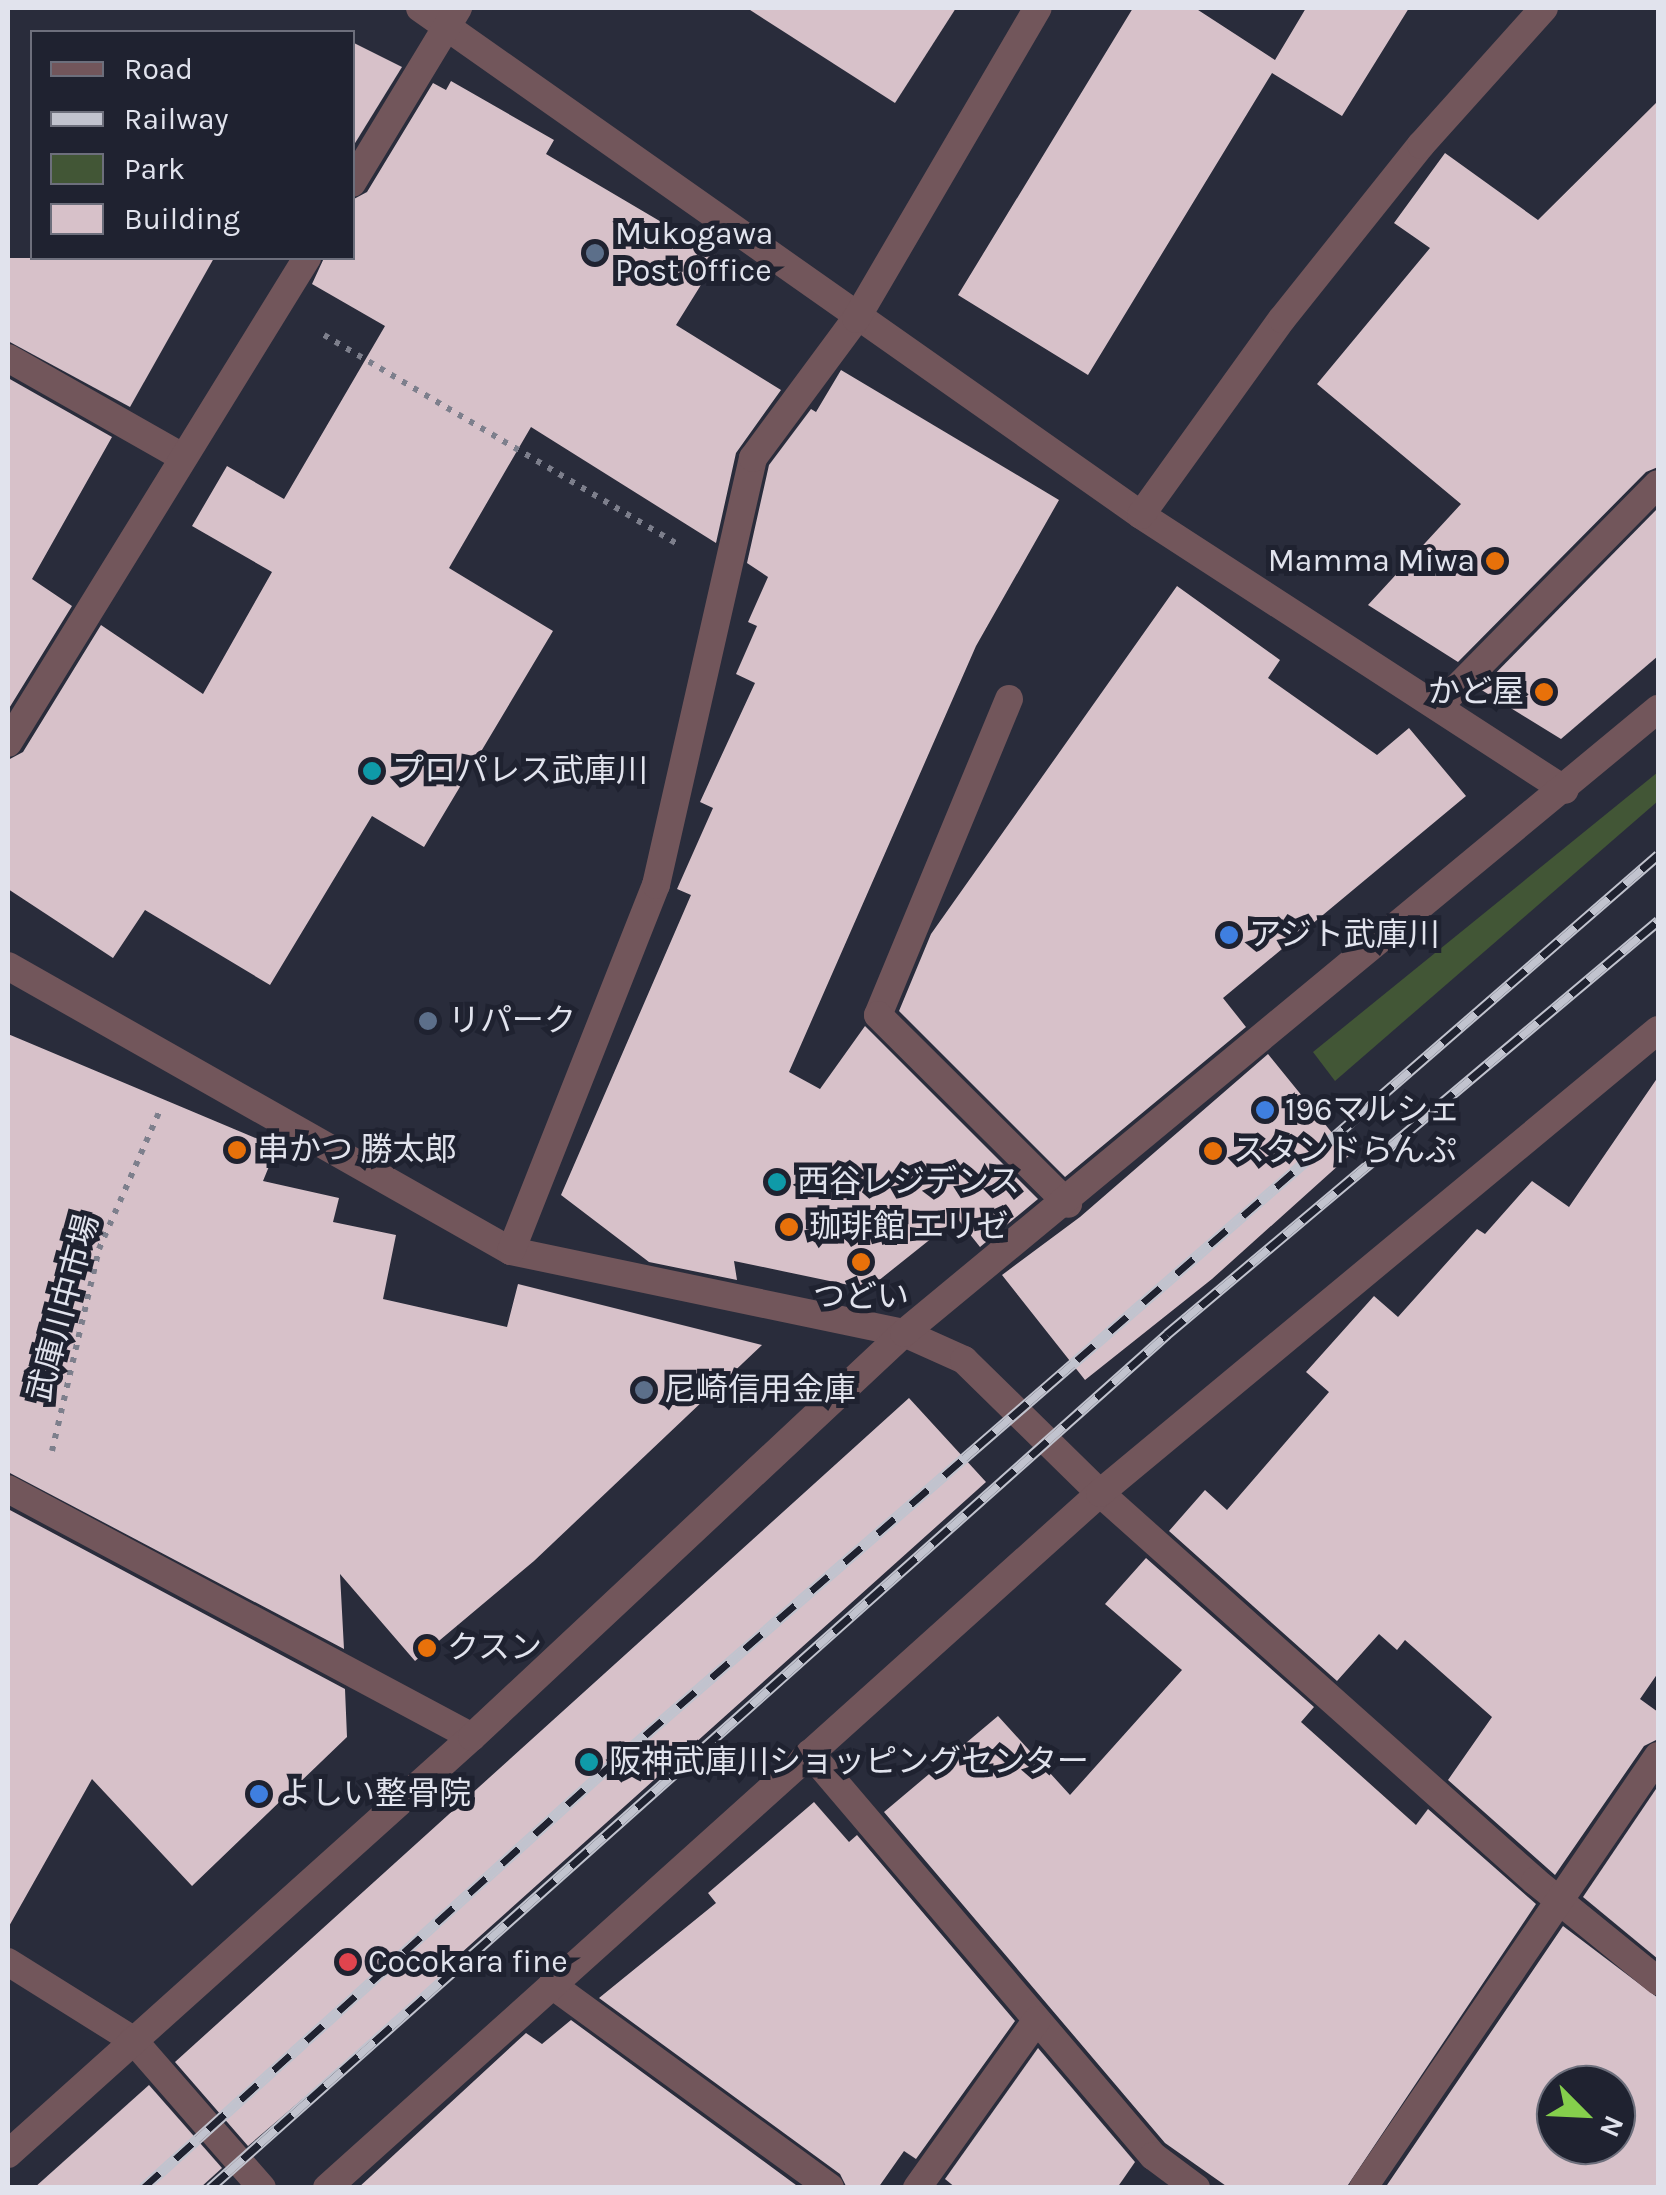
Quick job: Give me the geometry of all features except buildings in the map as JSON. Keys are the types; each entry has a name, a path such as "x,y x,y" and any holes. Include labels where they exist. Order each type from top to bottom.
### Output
{"street":[{"path":"420,8 453,18 856,318 1141,515 1565,790"},
{"path":"1141,515 1282,320 1420,144 1544,8"},
{"path":"510,1250 656,886 753,458 856,318 1026,12"},
{"path":"355,178 453,18"},
{"path":"8,743 305,260"},
{"path":"8,358 182,457"},
{"path":"1438,707 1658,484"},
{"path":"1009,699 878,1014 1068,1204"},
{"path":"8,2154 472,1737 904,1333 1068,1204 1658,709"},
{"path":"8,966 510,1250 904,1333 964,1360 1100,1493 1658,1981"},
{"path":"326,2188 1100,1493 1658,1030"},
{"path":"8,1488 472,1737"},
{"path":"810,1753 1153,2156 1196,2188"},
{"path":"1362,2188 1658,1756"},
{"path":"8,1962 134,2040 262,2188"},
{"path":"552,1985 830,2188"},
{"path":"917,2188 1037,2020"}],"path":[{"path":"276,307 727,574"},
{"name":"武庫川中市場","path":"40,1506 99,1249 180,1065"}],"green space":[{"path":"1658,772 1658,801 1335,1081 1313,1052"}],"railway":[{"path":"143,2188 612,1764 1658,855"},
{"path":"210,2188 1167,1334 1658,921"}],"place":[{"name":"Mukogawa Post Office","path":"595,253"},
{"name":"Mamma Miwa","path":"1495,561"},
{"name":"かど屋","path":"1544,692"},
{"name":"プロパレス武庫川","path":"372,771"},
{"name":"アジト武庫川","path":"1229,935"},
{"name":"リパーク","path":"428,1021"},
{"name":"196マルシェ","path":"1265,1110"},
{"name":"串かつ 勝太郎","path":"237,1150"},
{"name":"スタンドらんぷ","path":"1213,1151"},
{"name":"西谷レジデンス","path":"777,1182"},
{"name":"珈琲館 エリゼ","path":"789,1227"},
{"name":"つどい","path":"861,1262"},
{"name":"尼崎信用金庫","path":"644,1390"},
{"name":"クスン","path":"427,1648"},
{"name":"阪神武庫川ショッピングセンター","path":"589,1762"},
{"name":"よしい整骨院","path":"259,1794"},
{"name":"Cocokara fine","path":"348,1962"}]}
